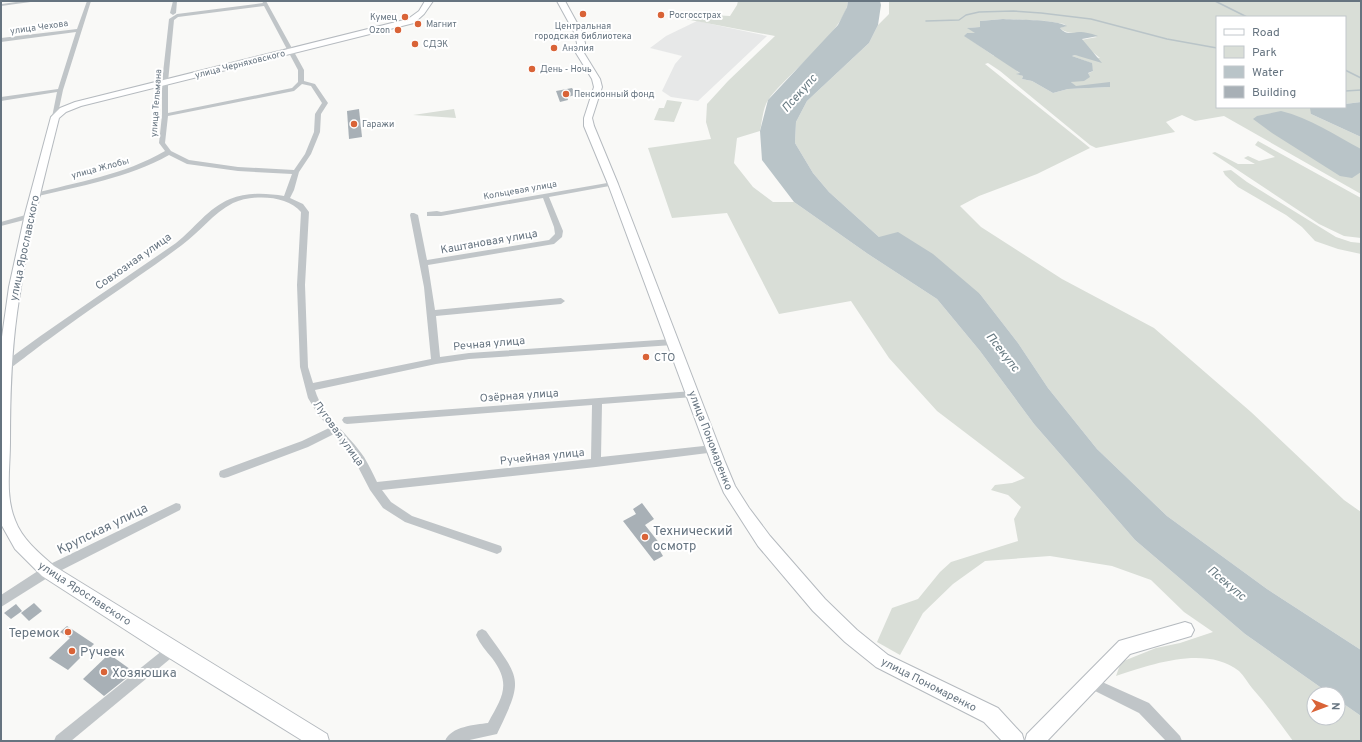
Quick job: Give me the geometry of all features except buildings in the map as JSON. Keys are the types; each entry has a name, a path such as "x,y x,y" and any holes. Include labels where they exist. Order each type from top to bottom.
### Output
{"street":[{"path":"2,5 36,1"},
{"name":"улица Ярославского","path":"89,1 60,90 57,115 29,216 11,312 3,368 2,479 4,510 13,534 32,558 48,571 172,650 320,741"},
{"name":"улица Тельмана","path":"169,152 162,143 165,115 165,82 175,1"},
{"name":"улица Черняховского","path":"57,115 78,104 411,21 421,15 429,1"},
{"name":"улица Пономаренко","path":"561,1 578,32 581,43 580,53 596,79 598,87 588,118 589,126 613,184 729,489 764,541 819,605 845,631 882,661 917,680 991,715 1015,741"},
{"path":"165,115 294,89 301,82 301,70 265,2 173,16"},
{"name":"улица Чехова","path":"1,40 79,30"},
{"path":"287,198 296,172 308,154 317,132 318,114 325,103 313,85 301,82"},
{"path":"1,99 60,90"},
{"path":"169,152 187,162 203,165 238,169 296,172"},
{"name":"улица Жлобы","path":"34,196 140,168 158,160 169,152"},
{"name":"Кольцевая улица","path":"430,214 441,214 613,184"},
{"name":"Каштановая улица","path":"424,263 551,242 559,235 560,229 548,207 545,195"},
{"name":"Совхозная улица","path":"3,368 186,238 220,207 233,200 245,197 255,196 287,198"},
{"name":"Луговая улица","path":"287,198 296,201 305,212 301,285 304,367 313,398 320,410 360,460 374,487 386,505 409,519 497,549"},
{"path":"414,215 432,313 436,361"},
{"path":"1,224 29,216"},
{"path":"432,313 561,301"},
{"name":"Речная улица","path":"311,387 436,361 469,356 673,342"},
{"name":"Озёрная улица","path":"347,420 693,394"},
{"path":"596,462 597,402"},
{"path":"224,474 305,444 336,429"},
{"name":"Ручейная улица","path":"374,487 713,449"},
{"name":"Крупская улица","path":"1,602 48,571 93,547 176,508"},
{"path":"1034,741 1125,647 1185,630"},
{"path":"452,741 466,733 492,729 506,700 510,684 508,674 496,654 482,636"},
{"path":"61,741 172,650"},
{"path":"1091,683 1144,708 1175,741"}],"shaded area":[{"path":"697,21 767,36 698,101 671,97 662,91 675,64 682,56 650,48 666,36"}],"green space":[{"path":"738,1 848,1 845,13 827,38 769,99 764,110 760,131 737,138 734,163 753,187 773,202 794,202 868,254 937,299 980,351 1034,424 1135,540 1245,634 1319,686 1306,686 1306,726 1346,726 1346,706 1361,716 1361,741 1293,741 1239,671 1226,663 1211,659 1195,658 1162,662 1116,676 1121,662 1156,648 1180,643 1213,632 1184,612 1151,580 1112,566 1050,556 985,561 953,584 923,613 900,655 877,642 892,608 918,599 940,572 951,562 1018,541 1014,519 1021,507 1008,495 991,490 995,485 1012,483 1025,478 937,411 889,358 851,301 779,314 727,213 672,218 648,148 711,139 706,122 707,104 728,81 775,36 685,19 691,14 730,16"},
{"path":"889,1 1361,1 1361,102 1346,104 1346,16 1216,16 1216,108 1311,108 1311,114 1361,137 1361,194 1224,116 1195,121 1182,115 1166,122 1175,132 1096,148 1090,145 1000,71 988,63 985,64 1090,148 1037,174 979,196 960,206 981,227 1062,279 1154,328 1251,412 1344,500 1361,512 1361,650 1267,589 1167,516 1097,449 1048,388 1018,343 980,294 879,237 829,192 813,173 795,143 796,122 807,101 869,43 878,25 889,14","holes":["1003,19 1046,21 1064,24 1066,26 1060,28 1064,31 1097,37 994,56 965,36 967,33 976,33 968,28 980,27 980,21","1090,50 1100,58 1075,55 1072,56 1091,63 1093,71 1071,82 1075,86 1110,87 1068,89 1053,93 1032,81 1022,79 1023,76 1017,74 1021,74 1009,65"]},
{"path":"667,100 682,102 674,122 654,120 659,108 664,108"},
{"path":"454,109 456,118 413,115"},
{"path":"1258,141 1361,198 1361,238 1344,236 1319,224 1212,153 1215,152 1238,164 1255,164 1244,158 1248,156 1259,161 1275,157 1255,145"},
{"path":"1231,170 1247,182 1336,237 1351,242 1361,243 1361,254 1338,249 1315,241 1302,227 1286,215 1238,187 1225,175 1223,171"}],"water":[{"name":"Псекупс","path":"848,1 880,1 881,5 878,25 869,43 807,101 796,122 795,143 813,173 829,192 879,237 898,232 933,254 980,294 1018,343 1048,388 1097,449 1167,516 1267,589 1361,650 1361,716 1346,706 1346,686 1319,686 1245,634 1135,540 1034,424 980,351 937,299 868,254 794,202 762,160 760,131 768,100 838,25 847,7"},
{"path":"1003,19 1054,22 1067,26 1060,28 1067,33 1084,32 1098,36 1082,39 1102,63 1075,55 1072,56 1092,63 1093,71 1088,73 1090,77 1084,81 1071,82 1076,86 1110,82 1110,87 1068,89 1053,93 1032,81 1022,79 1023,76 1016,74 1020,73 964,36 967,33 975,33 967,28 980,27 980,21"},
{"path":"1361,102 1361,137 1311,114 1310,108 1346,108 1346,104"},
{"path":"1281,111 1312,122 1361,149 1361,172 1352,178 1340,176 1272,133 1253,119 1257,116"}],"waterway":[{"path":"1215,1 1245,16"},
{"path":"926,21 959,20 966,15 979,12 1013,11 1041,13 1091,19 1167,39 1216,48"},
{"path":"1346,70 1361,78"},
{"path":"1346,91 1361,90"}],"place":[{"name":"Центральная городская библиотека","path":"583,14"},
{"name":"Росгосстрах","path":"661,15"},
{"name":"Кумец","path":"405,17"},
{"name":"Магнит","path":"418,24"},
{"name":"Ozon","path":"398,30"},
{"name":"СДЭК","path":"415,44"},
{"name":"Анэлия","path":"554,48"},
{"name":"День - Ночь","path":"532,69"},
{"name":"Пенсионный фонд","path":"566,94"},
{"name":"Гаражи","path":"354,124"},
{"name":"СТО","path":"646,357"},
{"name":"Технический осмотр","path":"645,537"},
{"name":"Теремок","path":"68,632"},
{"name":"Ручеек","path":"72,651"},
{"name":"Хозяюшка","path":"104,672"}]}
